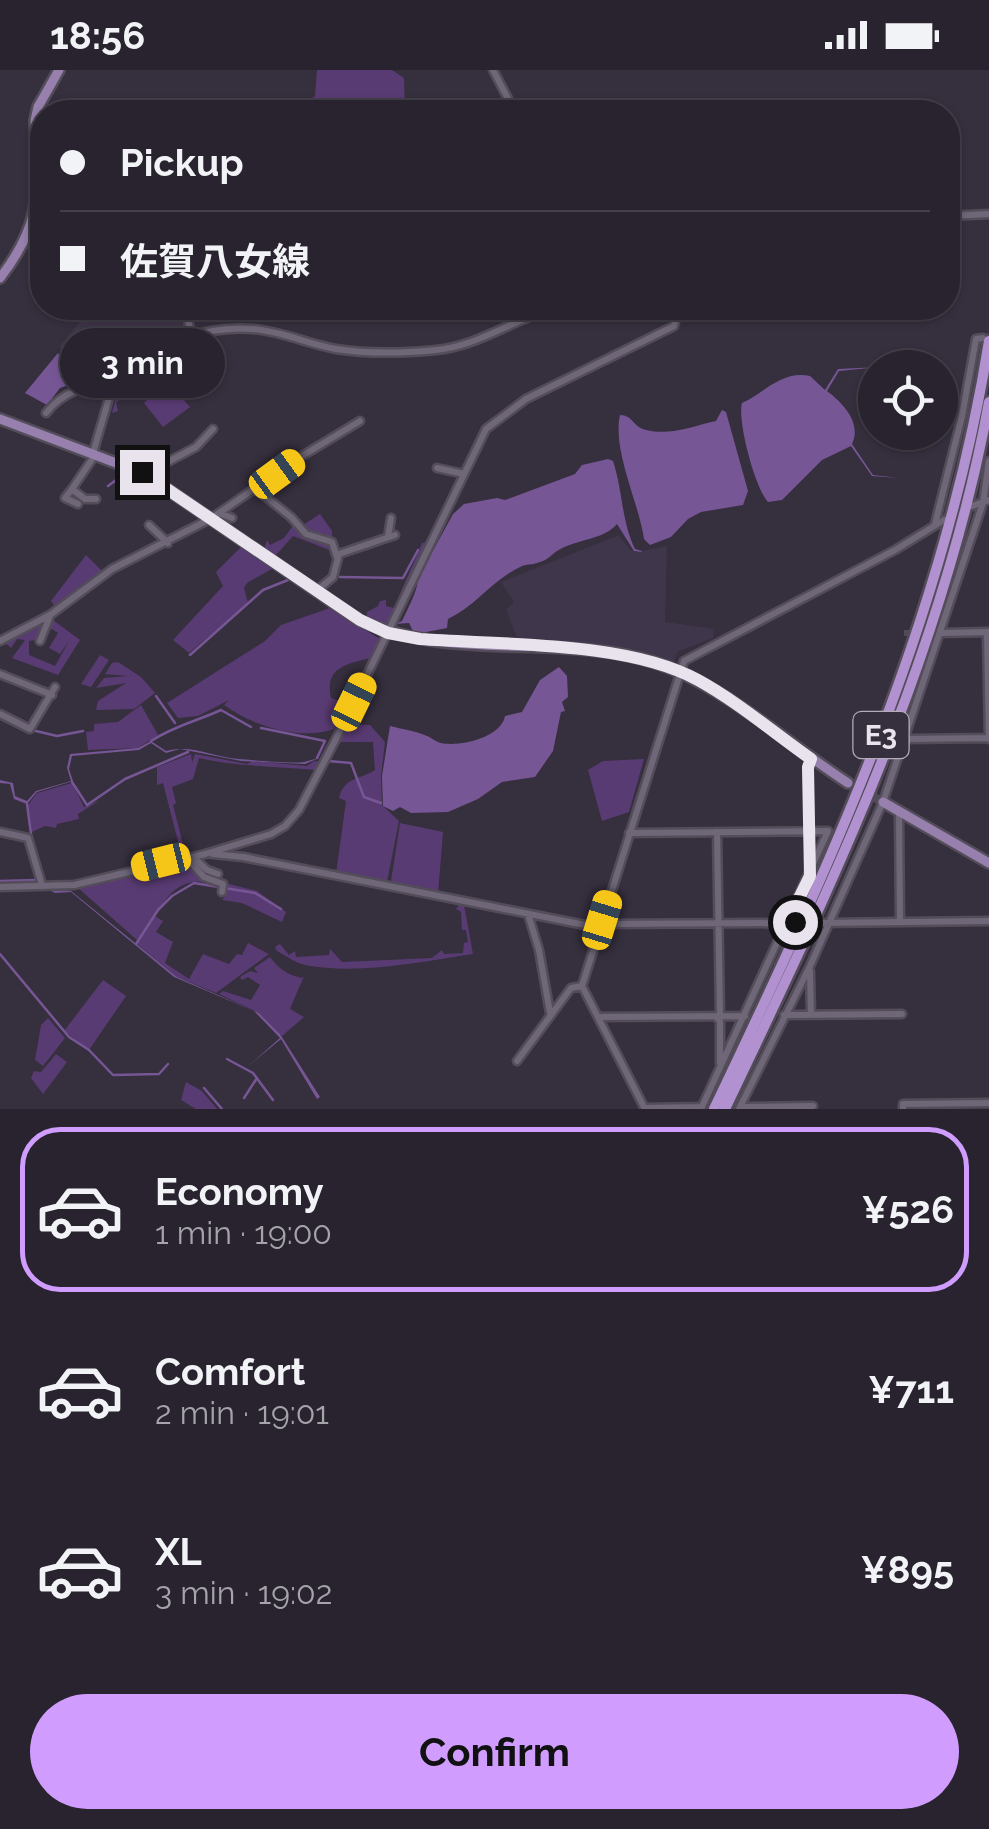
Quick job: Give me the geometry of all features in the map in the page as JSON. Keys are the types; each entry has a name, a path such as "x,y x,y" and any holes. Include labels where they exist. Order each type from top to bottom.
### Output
{"highway":[{"name":"E3","path":"705,1108 843,830 901,682 948,535 986,340"},
{"name":"E3","path":"725,1109 857,821 908,691 959,530 989,402"}],"main road":[{"path":"42,100 59,70"},
{"path":"0,278 30,231"},
{"path":"0,419 145,474 216,516 360,620 388,633 420,639 620,654 655,662 717,693 848,783"},
{"path":"884,802 989,864"}],"street":[{"path":"493,70 509,100"},
{"path":"960,215 989,214"},
{"path":"188,320 191,336"},
{"path":"78,504 65,498 95,454 119,371 166,344 191,336 252,329 342,350 430,351 474,342 520,320"},
{"path":"0,886 74,884 206,854 285,826 299,810 486,429 526,399 674,326 676,320"},
{"path":"935,525 962,416 976,338 986,340"},
{"path":"46,413 81,387 114,382"},
{"path":"0,641 50,615 112,568 216,516 360,421"},
{"path":"145,474 196,447 213,429"},
{"path":"813,1106 740,1108 884,802 986,501 989,462"},
{"path":"437,468 464,474"},
{"path":"72,489 86,500 96,499"},
{"path":"256,489 306,534 332,542 337,557 333,577 320,588"},
{"path":"972,506 986,501"},
{"path":"216,516 232,518"},
{"path":"337,557 393,534 391,518"},
{"path":"629,833 828,831 705,1108 645,1109 582,986 631,816 684,661 944,520"},
{"path":"148,525 168,542"},
{"path":"40,641 50,615"},
{"path":"906,739 989,738 988,632 942,633"},
{"path":"0,674 54,691 30,729 0,714"},
{"path":"810,876 811,759"},
{"path":"899,812 900,922"},
{"path":"0,832 28,838 42,885"},
{"path":"717,832 720,1068"},
{"path":"206,854 242,857 601,926 790,922"},
{"path":"189,856 218,874"},
{"path":"189,856 204,876 223,884 222,892"},
{"path":"528,914 550,1014"},
{"path":"824,923 989,921"},
{"path":"810,966 811,1015"},
{"path":"517,1061 571,988 582,986"},
{"path":"784,1015 902,1014"},
{"path":"598,1018 744,1016"},
{"path":"903,1109 903,1104 989,1103"}],"shaded area":[{"path":"317,70 392,70 404,78 405,100 309,100 315,96"},
{"path":"78,320 184,320 187,332 160,341 115,368 105,379 83,382 59,346"},
{"path":"58,353 77,382 60,388 47,405 25,393"},
{"path":"858,368 839,371 827,391 853,421 852,444 873,475 899,478 872,476 851,446 822,460 782,500 768,502 748,454 742,403 791,376 810,376 825,390 838,369"},
{"path":"122,375 162,375 190,407 163,427 144,403 148,399 140,388 116,402 118,411 112,413"},
{"path":"722,410 726,412 748,491 743,505 701,512 671,537 650,545 644,539 623,460 620,415 642,428 664,432 716,421"},
{"path":"613,461 630,538 641,552 634,551 617,524 604,534 511,572 448,619 447,628 421,633 413,631 409,623 395,624 402,621 418,578 453,514 464,504 505,500 575,474 582,465"},
{"path":"320,514 332,531 332,551 293,536 276,555 264,549 267,540 270,545 284,538 295,523 303,525"},
{"path":"619,535 630,550 637,552 667,546 665,622 714,629 713,638 677,652 674,662 632,649 519,643 506,610 514,602 501,582"},
{"path":"430,541 390,625 367,617 367,612 380,601 386,600 386,606 394,608 422,543"},
{"path":"243,545 275,567 247,583 244,588 248,603 189,653 173,640 223,586 216,572"},
{"path":"86,555 102,571 56,608 51,601"},
{"path":"330,608 380,639 370,658 345,665 334,674 331,698 349,704 334,729 307,733 277,729 236,713 224,705 229,700 198,716 178,718 167,703 265,641 281,625"},
{"path":"49,618 37,640 29,641 29,655 55,666 69,641 60,654 49,648 58,633 47,631 53,620 80,640 58,675 12,658 25,640 17,639 11,648 4,642"},
{"path":"100,655 109,660 91,687 81,684"},
{"path":"118,662 141,677 155,693 134,709 96,710 98,701 126,683 96,688 104,678 128,676 105,674 112,663"},
{"path":"559,667 567,676 568,697 562,702 565,711 561,712 553,751 535,777 502,782 478,799 448,812 411,813 400,807 393,811 383,806 382,776 390,726 441,743 478,739 496,730 505,716 522,712 540,680"},
{"path":"141,705 158,735 138,748 88,750 86,732 94,731 94,724 118,722"},
{"path":"345,724 370,725 385,742 382,805 399,821 387,882 336,874 346,801 339,798 341,791 348,783 375,770 373,742 336,742"},
{"path":"151,741 166,751 179,749 166,753 151,743 139,750 72,756 69,769 73,781 37,792 27,804 14,799 10,784 0,783 13,783 15,796 27,801 36,791 71,781 67,768 70,754 138,748"},
{"path":"181,749 272,762 319,758 305,764 241,761"},
{"path":"191,754 192,763 195,754 247,764 253,761 307,766 320,762 316,770 243,765 199,758 193,779 172,787 185,852 181,853 163,783 157,785 157,767"},
{"path":"644,759 629,812 602,821 588,770 603,761"},
{"path":"72,783 84,807 100,800 78,814 79,819 32,832 28,805 37,793"},
{"path":"400,823 443,832 438,894 391,881"},
{"path":"187,863 218,885 193,882 175,890 137,940 77,887 144,869"},
{"path":"225,883 257,891 286,912 282,922 242,903 222,900"},
{"path":"47,889 71,891 177,977 259,1013 280,1034 320,1097 317,1099 281,1039 246,1068 280,1038 254,1011 174,977 71,892"},
{"path":"464,905 473,954 347,969 302,964 275,947 280,944 289,955 295,951 296,957 329,955 330,949 342,962 432,958 442,950 444,954 463,953 464,943 468,942 466,930 462,930 461,912 456,909"},
{"path":"155,916 163,921 156,932 173,942 165,963 189,979 203,954 229,964 237,954 242,955 248,943 269,954 216,993 177,977 137,944"},
{"path":"270,957 288,973 304,976 290,1009 304,1017 282,1036 259,1013 219,994 223,991 251,1000 260,985 240,977 250,971 258,973 254,968"},
{"path":"103,980 126,996 89,1050 64,1031"},
{"path":"48,1018 65,1038 43,1066 35,1060 41,1025"},
{"path":"56,1054 67,1062 43,1094 31,1078"},
{"path":"186,1082 202,1091 217,1109 196,1109 181,1100"}],"waterway":[{"path":"110,371 136,354"},
{"path":"108,486 133,474"},
{"path":"340,577 403,578 418,550"},
{"path":"190,655 263,590 288,580"},
{"path":"156,696 175,723"},
{"path":"151,741 221,710 251,727"},
{"path":"15,726 57,736 83,731"},
{"path":"261,728 325,741 317,758"},
{"path":"72,782 87,805 125,779 188,752"},
{"path":"328,761 351,763 364,797 381,803"},
{"path":"27,804 32,841"},
{"path":"0,881 37,880"},
{"path":"136,944 158,910 194,883 255,893 281,909"},
{"path":"0,954 69,1037 89,1050 113,1075 159,1074 168,1064"},
{"path":"227,1059 253,1073 273,1100"},
{"path":"244,1098 257,1078"},
{"path":"204,1088 222,1109"}],"tunnel":[{"path":"904,633 942,633"},
{"path":"848,783 883,802"}],"route":[{"path":"142,472 360,620 388,633 420,639 620,654 655,662 717,693 811,759 810,876 788,921 795,922"}]}
